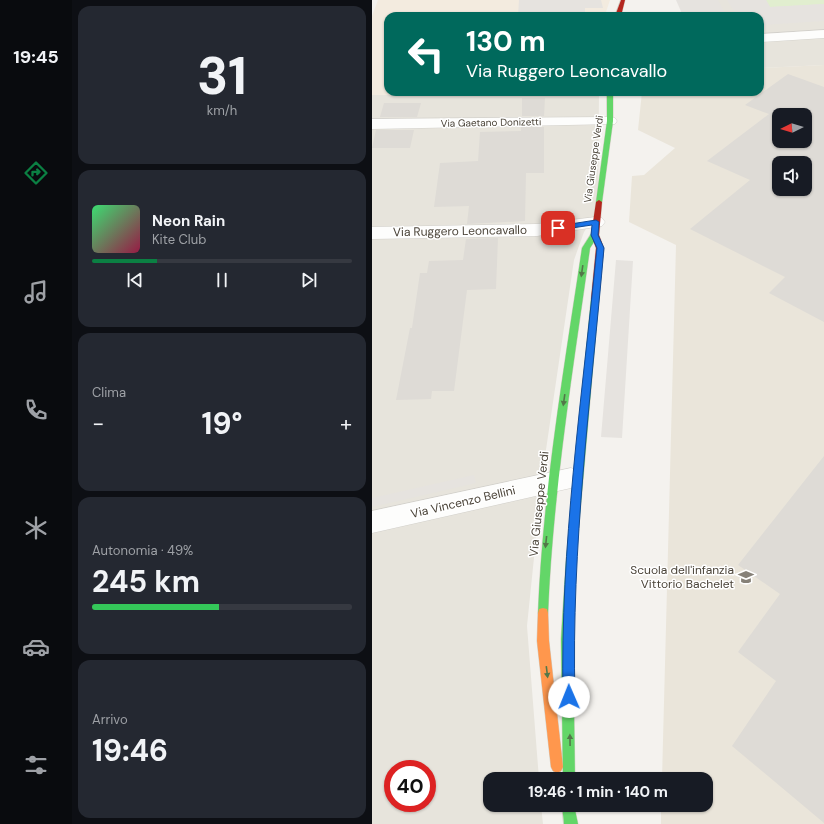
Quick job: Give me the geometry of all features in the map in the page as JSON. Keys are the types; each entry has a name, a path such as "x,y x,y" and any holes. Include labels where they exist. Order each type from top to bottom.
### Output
{"street":[{"path":"619,12 623,0"},
{"path":"764,38 824,34"},
{"name":"Via Giuseppe Verdi","path":"610,96 610,115"},
{"name":"Via Giuseppe Verdi","path":"558,772 543,642 544,558 553,482 586,248 595,229 610,115 615,96"},
{"name":"Via Gaetano Donizetti","path":"372,124 610,115"},
{"name":"Via Giuseppe Verdi","path":"570,772 567,639 571,560 578,477 600,248 595,229"},
{"name":"Via Ruggero Leoncavallo","path":"372,233 595,229"},
{"name":"Via Vincenzo Bellini","path":"372,522 578,477"},
{"path":"569,812 571,824"}],"shaded area":[{"path":"378,0 610,0 606,12 384,12 384,95 372,95 372,16"},
{"path":"519,0 601,0 603,8 585,8 585,12 518,12"},
{"path":"676,0 718,0 724,12 681,12"},
{"path":"711,0 824,0 824,65 764,68 764,12 717,12"},
{"path":"727,0 766,0 770,7 824,4 824,21 764,25 764,12 734,12"},
{"name":"Scuola dell'infanzia Vittorio Bachelet","path":"824,65 824,824 661,824 661,812 713,812 713,772 662,772 676,245 629,222 632,176 644,175 675,148 638,130 642,96 764,96 764,68"},
{"path":"372,95 599,96 598,211 584,232 574,260 543,470 527,626 538,772 483,772 483,812 542,812 543,824 372,824"},
{"path":"616,260 633,261 622,438 601,437"},
{"path":"474,475 476,483 372,507 372,498"}],"green space":[{"path":"766,0 824,0 824,4 770,7"}],"building":[{"path":"788,74 824,87 824,322 769,293 785,277 690,229 750,180 707,161 769,114 745,105 757,96 764,96 764,91"},
{"path":"522,98 545,98 544,116 522,116"},
{"path":"384,103 421,103 417,117 380,117"},
{"path":"521,127 544,127 544,173 526,173 525,221 467,224 469,206 434,207 440,163 478,161 480,132 521,131"},
{"path":"376,130 414,130 410,148 372,148"},
{"path":"498,238 496,289 467,290 454,391 432,391 431,399 396,400 410,328 412,328 420,273 427,273 429,261 463,260 466,239"},
{"path":"824,456 824,823 732,746 776,681 738,652 780,594 738,565"}],"traffic: fast":[{"path":"599,202 610,121 610,96"},
{"path":"543,613 548,522 559,430 586,248 594,236"},
{"path":"569,772 567,639 571,560 595,299"},
{"path":"569,812 571,824"}],"traffic: slow":[{"path":"543,613 543,641 557,767"}],"traffic: jam":[{"path":"619,12 623,0"},
{"path":"595,299 600,248 595,235 599,202"}],"place":[{"name":"Scuola dell'infanzia Vittorio Bachelet","path":"746,577"}],"route":[{"path":"558,228 596,222 595,235 600,248 571,560 567,639 569,697"}]}
